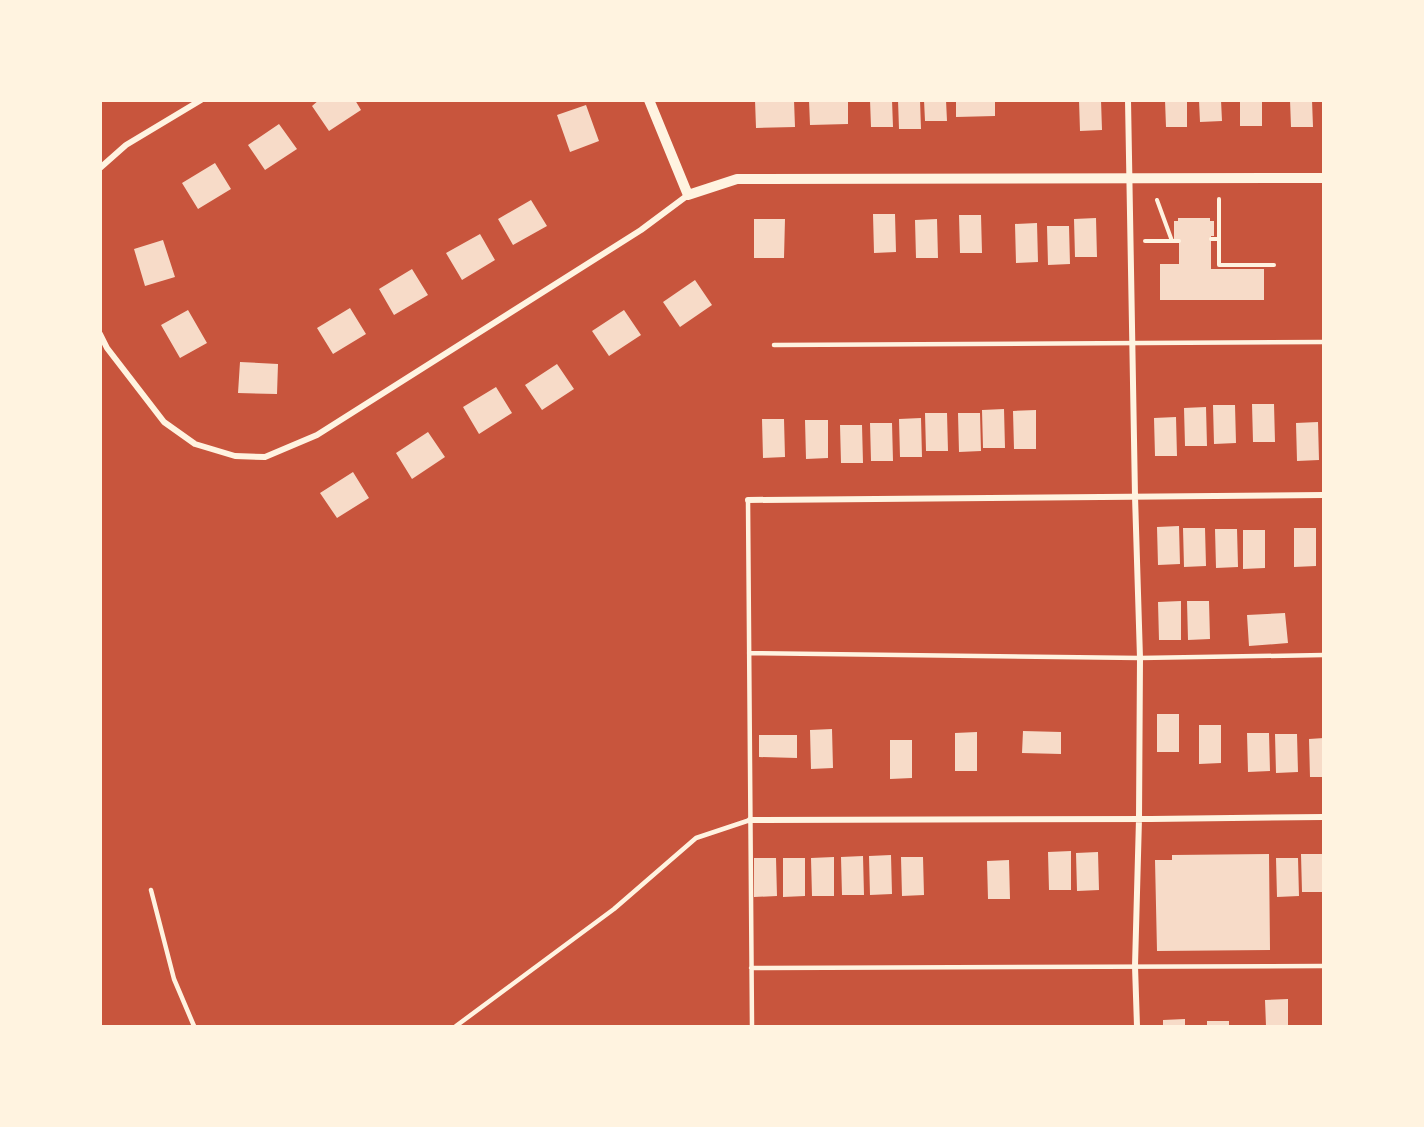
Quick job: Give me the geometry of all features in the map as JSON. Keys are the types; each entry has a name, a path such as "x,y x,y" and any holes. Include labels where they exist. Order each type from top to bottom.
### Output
{"street":[{"path":"100,168 126,145 201,100"},
{"path":"649,100 688,195"},
{"path":"1128,100 1140,658 1135,966 1137,1026"},
{"path":"100,334 164,422 195,444 235,456 265,457 317,435 641,230 688,195 737,179 1323,178"},
{"path":"100,351 108,348"},
{"path":"748,500 1323,495"},
{"path":"750,820 1323,817"}],"lane":[{"path":"774,345 1132,345 1323,342"},
{"path":"748,500 752,1026"},
{"path":"749,653 1140,658 1323,655"},
{"path":"456,1026 614,909 696,837 750,820"},
{"path":"151,890 174,979 194,1026"},
{"path":"751,968 1323,966"}],"path":[{"path":"1219,199 1219,265 1274,265"},
{"path":"1157,200 1172,241"},
{"path":"1211,239 1219,239"},
{"path":"1145,241 1179,241"}],"building":[{"path":"319,100 355,100 361,110 329,131 312,106"},
{"path":"755,100 794,100 795,127 756,128"},
{"path":"809,100 848,100 848,124 810,125"},
{"path":"870,100 892,100 893,127 871,127"},
{"path":"898,100 920,100 921,129 899,129"},
{"path":"924,100 946,100 947,121 925,121"},
{"path":"956,100 995,100 995,116 956,117"},
{"path":"1079,100 1101,100 1102,130 1080,131"},
{"path":"1165,100 1187,100 1187,127 1166,127"},
{"path":"1199,100 1221,100 1222,121 1200,122"},
{"path":"1240,100 1262,100 1262,126 1240,126"},
{"path":"1290,100 1312,100 1313,127 1291,127"},
{"path":"586,105 599,141 570,152 557,115"},
{"path":"279,124 297,149 265,170 248,145"},
{"path":"215,163 231,189 198,209 182,183"},
{"path":"531,200 547,226 513,245 498,219"},
{"path":"873,214 895,214 896,252 874,253"},
{"path":"959,215 981,215 982,253 960,253"},
{"path":"1096,218 1097,257 1075,257 1074,219"},
{"path":"1178,218 1210,218 1210,221 1214,221 1214,236 1211,236 1211,269 1264,269 1264,300 1160,300 1160,264 1179,264 1179,239 1174,239 1174,221 1178,221"},
{"path":"754,219 785,219 784,258 754,258"},
{"path":"937,219 938,258 916,258 915,220"},
{"path":"1037,223 1038,262 1016,263 1015,224"},
{"path":"1047,226 1069,226 1070,264 1048,265"},
{"path":"480,234 495,260 462,280 446,253"},
{"path":"163,240 175,277 145,286 134,249"},
{"path":"412,269 428,295 394,315 379,289"},
{"path":"695,280 712,305 680,327 663,302"},
{"path":"350,308 366,334 333,354 317,328"},
{"path":"188,310 207,343 180,358 161,325"},
{"path":"624,310 641,335 609,356 592,331"},
{"path":"240,362 278,364 277,394 238,393"},
{"path":"557,364 574,389 542,410 525,385"},
{"path":"496,387 512,413 479,434 463,407"},
{"path":"1252,404 1274,404 1275,442 1253,442"},
{"path":"1213,405 1235,405 1236,443 1214,444"},
{"path":"1206,407 1207,446 1185,446 1184,408"},
{"path":"1004,409 1005,448 983,448 982,410"},
{"path":"1036,410 1036,449 1014,449 1013,411"},
{"path":"925,413 947,413 948,451 926,451"},
{"path":"958,413 980,413 981,451 959,452"},
{"path":"1176,417 1177,456 1155,456 1154,418"},
{"path":"921,418 922,457 900,457 899,419"},
{"path":"762,419 784,419 785,457 763,458"},
{"path":"805,420 828,420 828,458 806,459"},
{"path":"1318,422 1319,460 1297,461 1296,423"},
{"path":"870,423 892,423 893,461 871,461"},
{"path":"840,425 862,425 863,463 841,463"},
{"path":"428,432 445,457 412,479 396,453"},
{"path":"353,472 369,498 337,518 320,493"},
{"path":"1179,526 1180,564 1158,565 1157,527"},
{"path":"1183,528 1205,528 1206,566 1184,567"},
{"path":"1294,528 1316,528 1316,566 1294,567"},
{"path":"1215,529 1237,529 1238,567 1216,568"},
{"path":"1243,530 1265,530 1265,568 1243,569"},
{"path":"1181,601 1181,640 1159,640 1158,602"},
{"path":"1187,601 1209,601 1210,639 1188,640"},
{"path":"1285,613 1288,643 1249,646 1247,615"},
{"path":"1157,714 1179,714 1179,752 1157,752"},
{"path":"1199,725 1221,725 1221,763 1199,764"},
{"path":"832,729 833,768 811,769 810,730"},
{"path":"1023,731 1061,732 1061,754 1022,753"},
{"path":"977,732 977,771 955,771 955,733"},
{"path":"1247,733 1269,733 1270,771 1248,772"},
{"path":"1275,734 1297,734 1298,772 1276,773"},
{"path":"759,735 797,735 797,758 759,757"},
{"path":"1324,738 1324,777 1310,777 1309,739"},
{"path":"890,740 912,740 912,778 890,779"},
{"path":"1071,851 1071,890 1049,890 1048,852"},
{"path":"1098,852 1099,890 1077,891 1076,853"},
{"path":"1269,854 1270,950 1157,951 1155,860 1172,860 1172,855"},
{"path":"1301,854 1323,854 1324,892 1302,892"},
{"path":"891,855 892,894 870,895 869,856"},
{"path":"863,856 864,895 842,895 841,857"},
{"path":"834,857 834,896 812,896 811,858"},
{"path":"901,857 923,857 924,895 902,896"},
{"path":"754,858 776,858 777,896 754,897"},
{"path":"783,858 805,858 805,896 783,897"},
{"path":"1276,858 1298,858 1299,896 1277,897"},
{"path":"1009,860 1010,899 988,899 987,861"},
{"path":"1288,999 1288,1026 1266,1026 1265,1000"},
{"path":"1185,1019 1185,1026 1163,1026 1163,1020"},
{"path":"1207,1021 1229,1021 1229,1026 1207,1026"}]}
